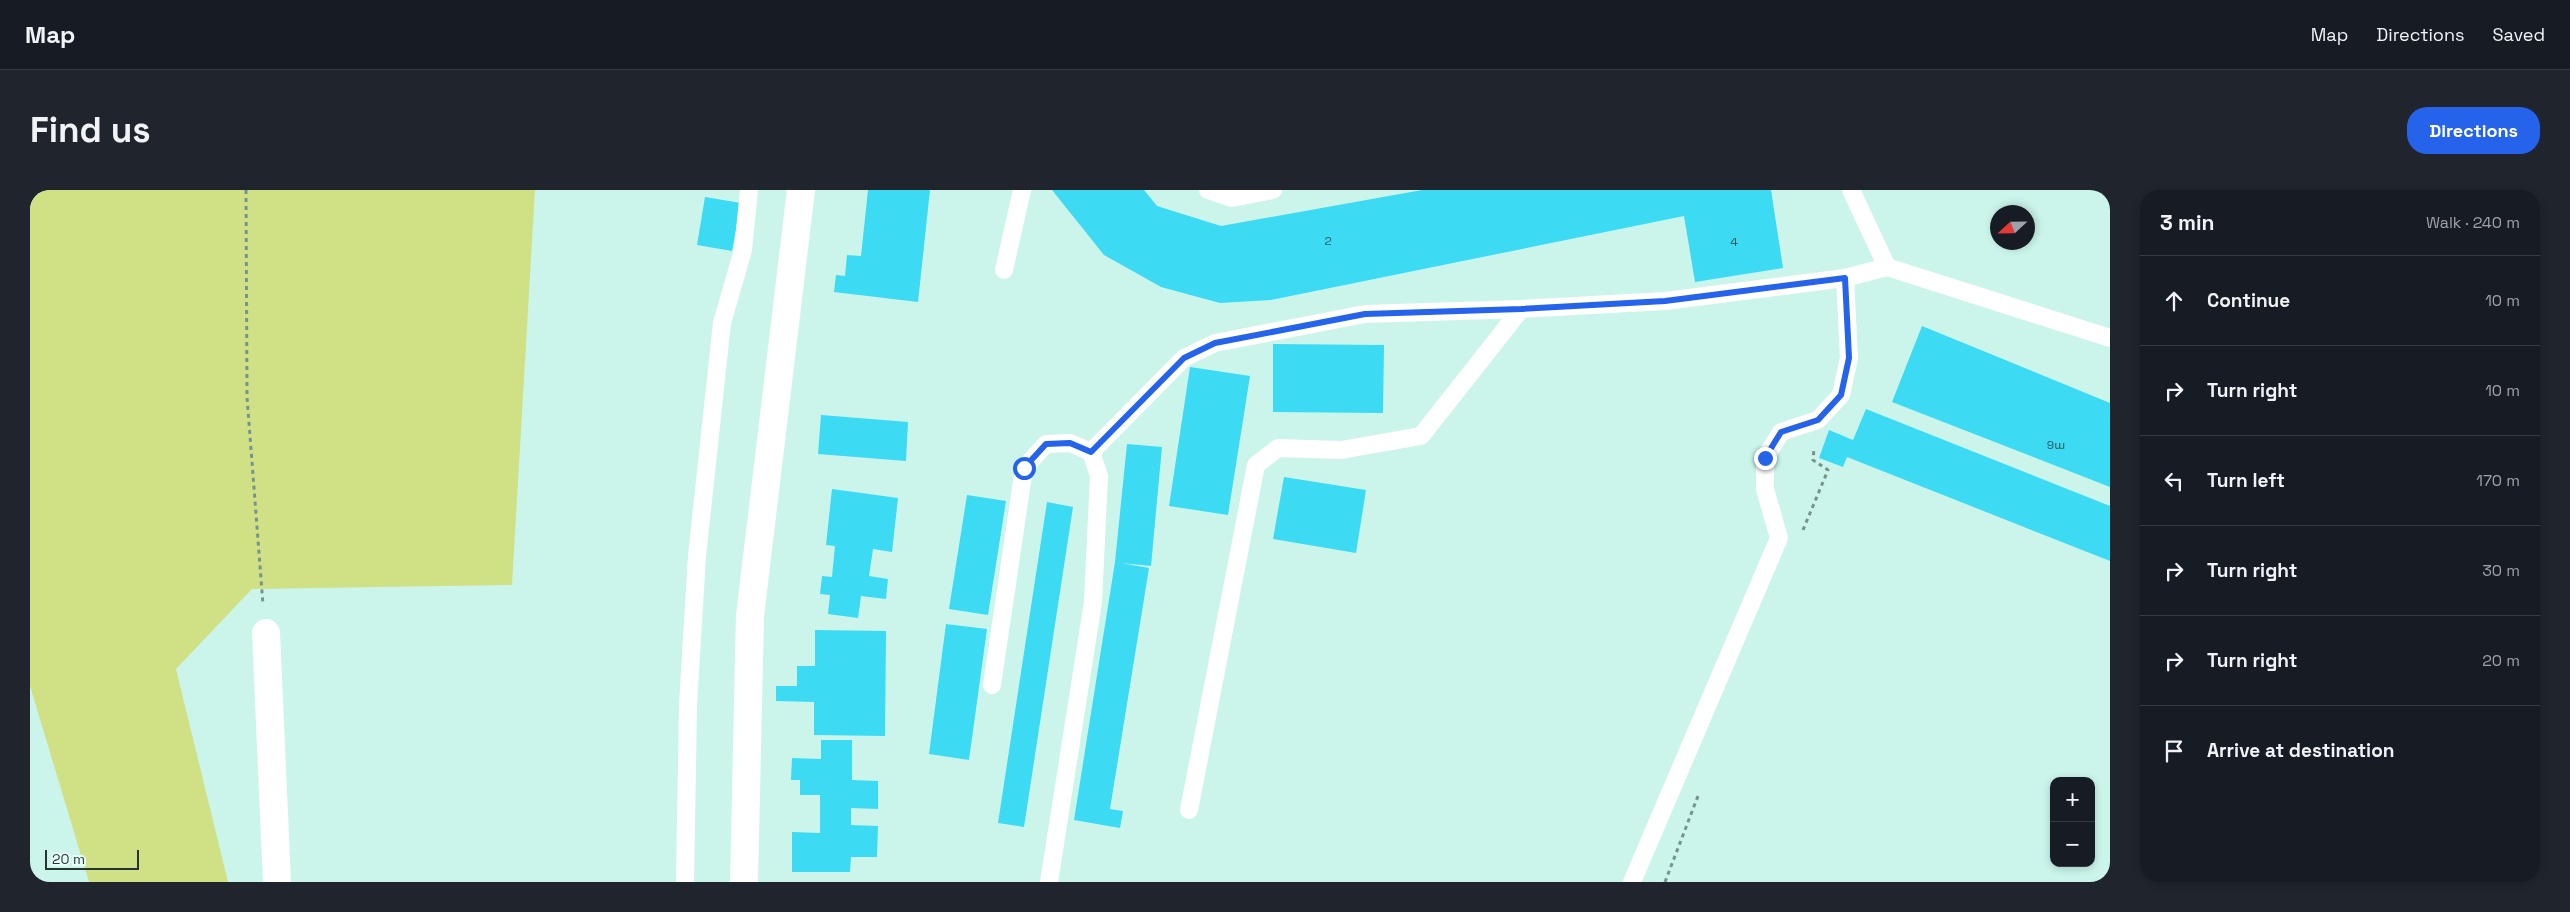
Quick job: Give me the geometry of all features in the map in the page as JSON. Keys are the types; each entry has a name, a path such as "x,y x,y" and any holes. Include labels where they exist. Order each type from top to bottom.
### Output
{"street":[{"path":"744,882 750,616 801,190"},
{"path":"266,633 277,882"}],"lane":[{"path":"685,882 688,705 697,556 722,323 743,250 749,190"},
{"path":"1004,270 1022,190"},
{"path":"1208,190 1232,198 1273,190"},
{"path":"1852,190 1887,267"},
{"path":"1091,452 1184,358 1215,343 1365,314 1521,309 1665,301 1845,278 1887,267 2110,338"},
{"path":"1632,882 1779,538 1765,489 1765,458 1781,432 1818,420 1841,395 1849,358 1845,278"},
{"path":"1189,810 1256,465 1278,448 1340,450 1421,436 1521,309"},
{"path":"992,685 1024,468 1046,444 1070,443 1091,452 1099,476 1093,602 1048,882"}],"path":[{"path":"246,190 248,397 266,633"}],"green space":[{"path":"30,190 535,190 512,585 252,589 176,669 228,882 89,882 30,686"}],"building":[{"path":"868,190 930,190 918,302 834,292 836,275 845,276 847,255 861,256"},
{"path":"1052,190 1144,190 1157,206 1221,226 1422,190 1771,190 1783,268 1695,282 1684,216 1271,300 1220,303 1161,287 1104,255"},
{"path":"705,197 741,203 732,251 697,245"},
{"path":"1922,326 2110,403 2110,487 1892,402"},
{"path":"1273,344 1384,345 1383,413 1273,412"},
{"path":"1190,367 1250,376 1228,515 1169,506"},
{"path":"1866,409 2110,506 2110,561 1847,457 1843,467 1819,458 1829,430 1853,440"},
{"path":"821,415 908,422 906,461 818,454"},
{"path":"1127,444 1162,447 1151,566 1121,563 1149,568 1110,809 1123,811 1120,828 1074,820 1115,562"},
{"path":"1284,477 1366,490 1356,553 1273,539"},
{"path":"832,489 898,498 892,552 873,549 869,576 888,579 886,599 861,596 858,618 828,614 830,595 820,594 822,576 832,577 835,546 826,545"},
{"path":"967,495 1006,501 988,615 949,609"},
{"path":"1047,502 1073,507 1024,827 998,823"},
{"path":"946,624 987,629 969,760 929,754"},
{"path":"815,630 886,631 885,736 814,735 814,702 776,701 776,686 797,686 797,666 815,666"},
{"path":"821,740 852,740 852,780 878,781 878,809 851,808 851,825 878,826 877,857 851,857 850,872 792,872 792,832 820,833 820,795 800,795 800,780 791,780 792,758 821,759"}],"route":[{"path":"1024,468 1046,444 1070,443 1091,452 1184,358 1215,343 1365,314 1521,309 1665,301 1845,278 1849,358 1841,395 1818,420 1781,432 1765,458"}]}
